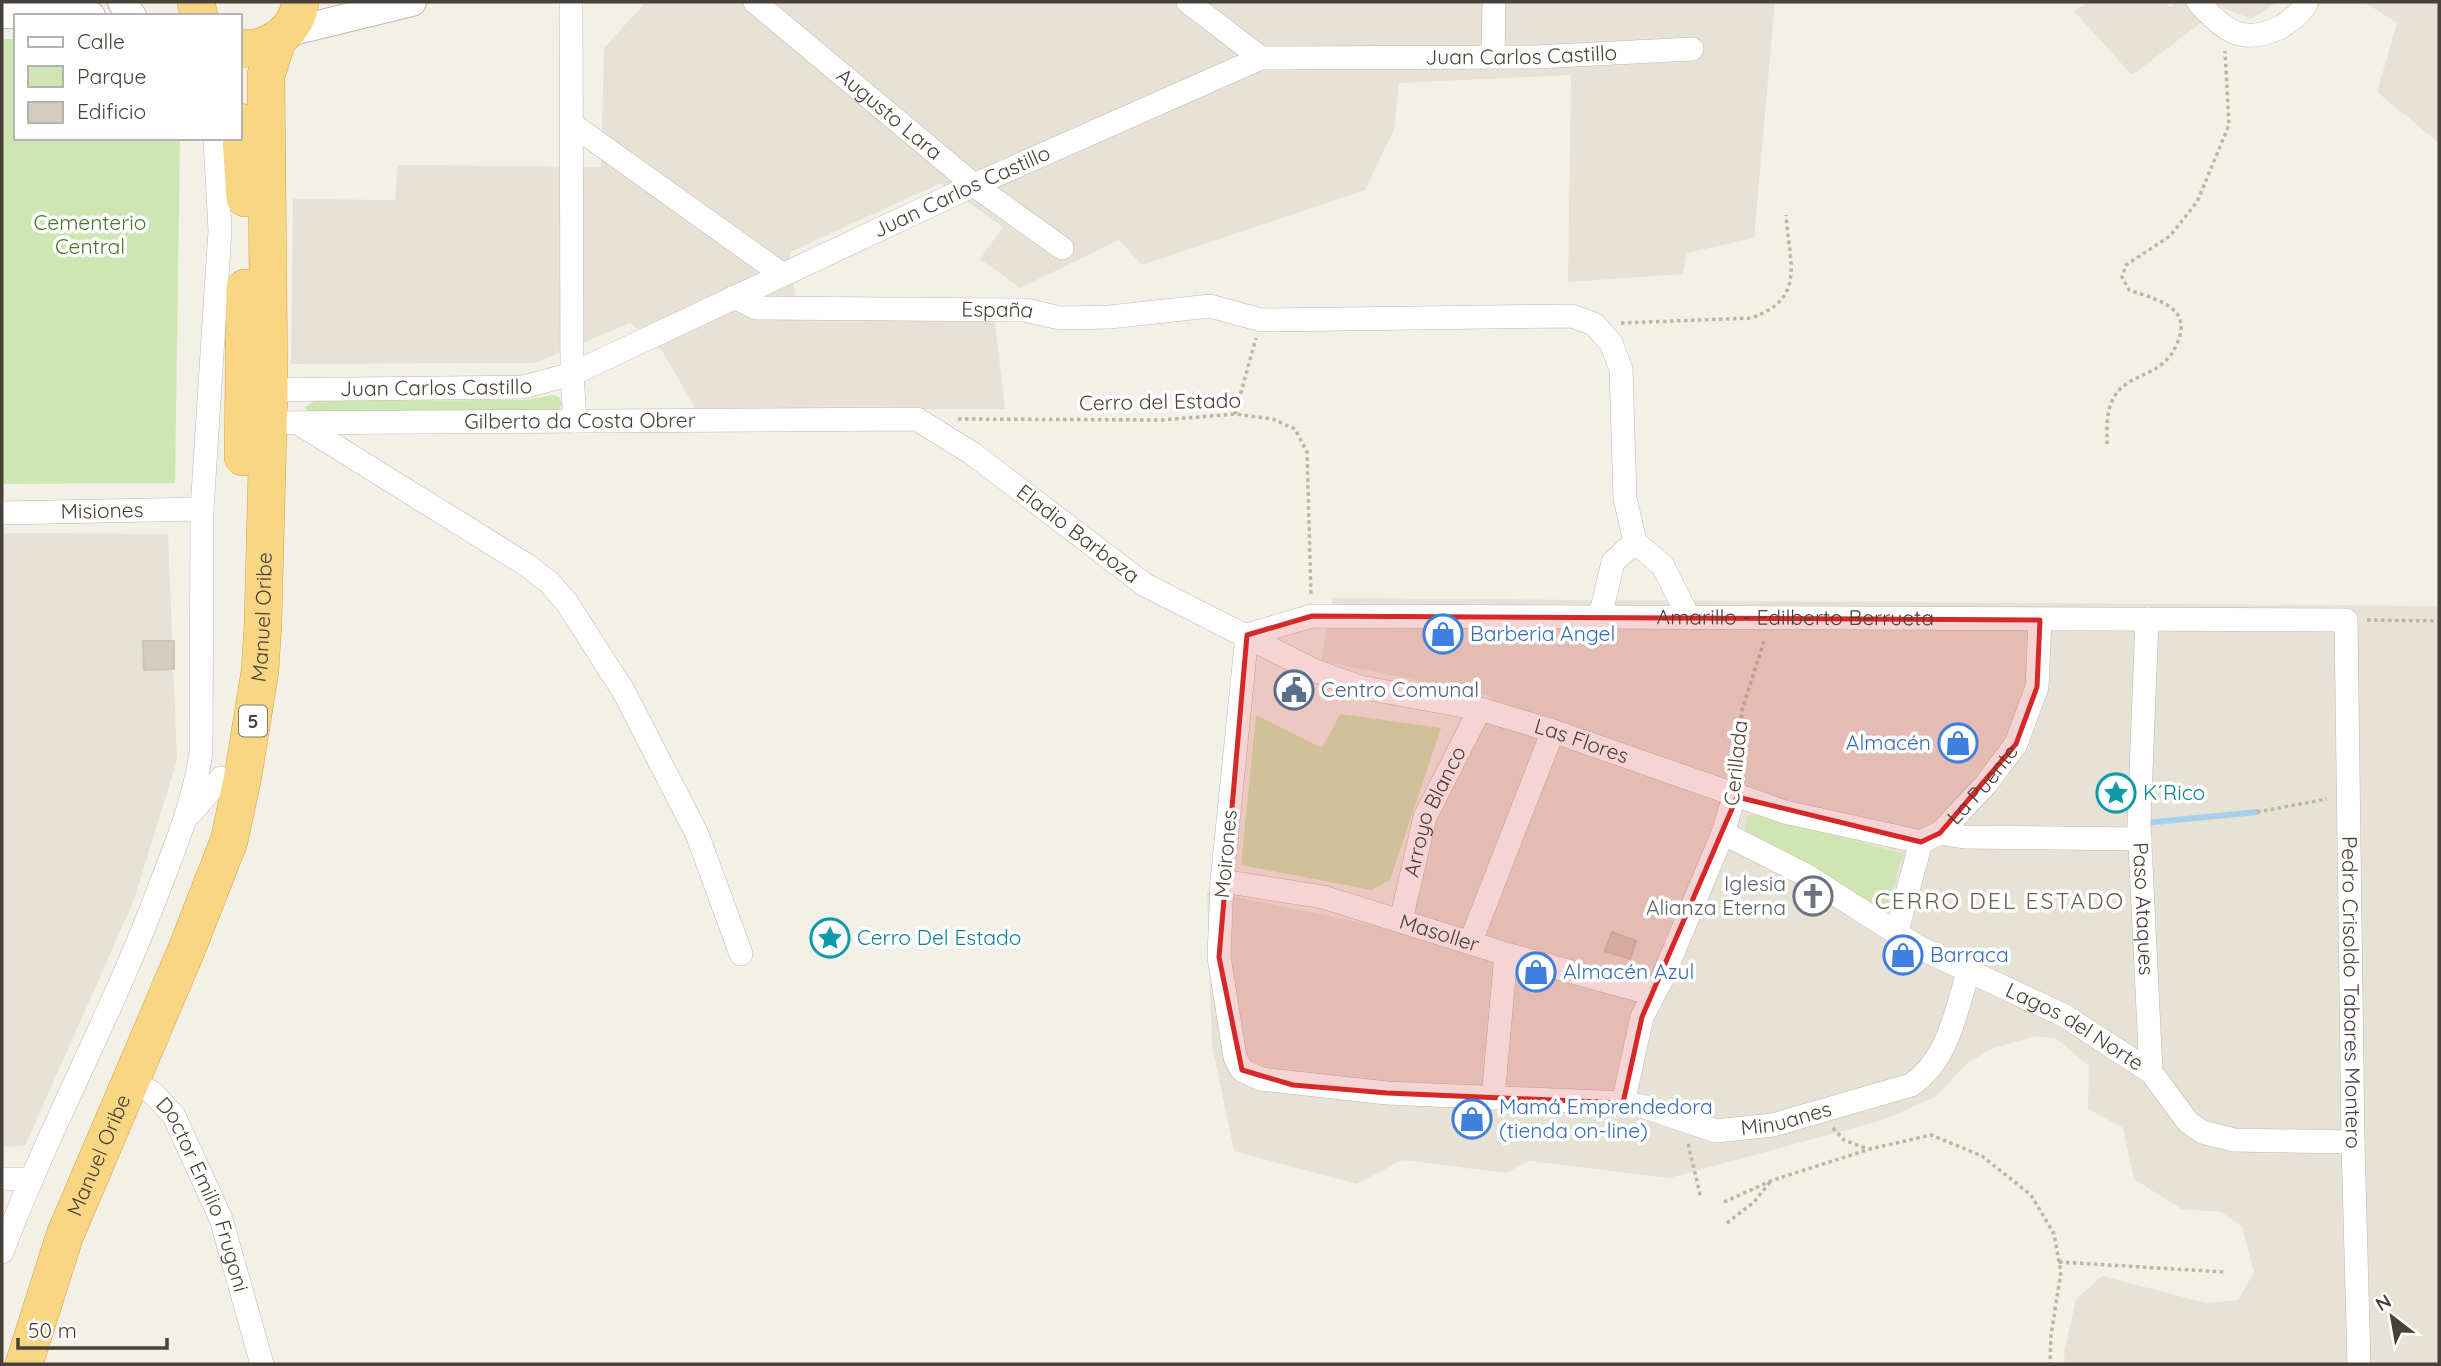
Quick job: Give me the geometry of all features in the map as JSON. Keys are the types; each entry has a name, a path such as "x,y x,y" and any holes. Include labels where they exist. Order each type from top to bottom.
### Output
{"highway":[{"path":"242,48 261,46 288,24"},
{"name":"Manuel Oribe","path":"24,1364 65,1235 229,841 243,776 260,671 266,75 288,24"},
{"name":"Manuel Oribe","path":"4,1364 27,1271 41,1233 170,943 207,833 221,778 233,715 239,626 264,410 246,240 241,140"}],"street":[{"path":"288,24 412,2"},
{"path":"571,2 572,374 575,421"},
{"name":"Augusto Lara","path":"755,2 974,185 1062,248"},
{"path":"1188,2 1261,58"},
{"path":"1493,56 1494,2"},
{"path":"2198,2 2225,28 2245,37 2267,34 2285,25 2307,2"},
{"name":"Juan Carlos Castillo","path":"264,410 523,387 572,374 974,185 1261,58 1416,59 1692,49"},
{"path":"573,125 783,275"},
{"path":"2,1252 32,1178 117,992 185,821 201,752 202,509 220,230 215,140"},
{"name":"España","path":"734,297 756,308 1025,310 1060,318 1110,317 1210,306 1261,320 1572,316 1594,324"},
{"path":"1594,324 1611,344 1621,369 1625,498 1635,542 1662,566 1689,618"},
{"path":"264,410 525,564 549,582 567,603 624,692 697,834 741,954"},
{"name":"Gilberto da Costa Obrer","path":"264,410 575,421 917,419"},
{"name":"Eladio Barboza","path":"917,419 973,454 1145,585 1200,616 1247,635"},
{"name":"Misiones","path":"2,513 202,509"},
{"path":"1600,617 1613,562 1635,542"},
{"name":"Amarillo - Edilberto Berrueta","path":"1247,635 1312,616 2346,620"},
{"name":"Paso Ataques","path":"2147,619 2140,839 2151,1072"},
{"name":"La Puente","path":"1897,932 1931,837 1986,784 2016,744 2030,713 2037,687 2040,620"},
{"name":"Pedro Crisoldo Tabares Montero","path":"2346,620 2353,1142 2359,1364"},
{"name":"Las Flores","path":"1247,635 1313,670 1360,687 1480,709 1553,731 1785,813 1931,837 2140,839"},
{"name":"Moirones","path":"1242,1070 1235,1057 1219,957 1222,881 1247,635"},
{"name":"Arroyo Blanco","path":"1401,920 1425,817 1480,709"},
{"path":"1470,943 1553,731"},
{"path":"185,821 221,778"},
{"name":"Cerillada","path":"1623,1103 1642,1017 1723,833 1734,797"},
{"name":"Lagos del Norte","path":"1723,833 1804,874 1920,948 1968,973 2065,1016 2151,1072 2188,1122 2215,1138 2353,1142"},
{"name":"Masoller","path":"1222,881 1323,897 1506,954 1653,995"},
{"path":"1493,1098 1506,954"},
{"name":"Minuanes","path":"1242,1070 1261,1079 1293,1084 1493,1098 1623,1103 1716,1131 1773,1125 1820,1114 1911,1085 1926,1075 1944,1049 1968,973"},
{"name":"Doctor Emilio Frugoni","path":"131,1081 153,1093 174,1116 180,1127 221,1219 262,1364"},
{"path":"2,1179 32,1178"}],"path":[{"path":"2107,444 2107,416 2112,399 2126,384 2163,366 2179,340 2181,330 2176,312 2164,302 2129,290 2122,277 2126,265 2170,236 2197,202 2229,125 2225,89 2225,28"},
{"path":"1594,324 1751,318 1768,312 1787,296 1791,284 1786,215"},
{"path":"1235,414 1261,320"},
{"name":"Cerro del Estado","path":"917,419 1162,420 1235,414 1273,419 1295,429 1307,452 1312,616"},
{"name":"Cerillada","path":"1734,797 1742,710 1772,618"},
{"path":"2346,620 2439,621"},
{"path":"2257,812 2348,796"},
{"path":"1820,1114 1844,1140 1870,1149"},
{"path":"1671,1116 1685,1138 1696,1167 1701,1198"},
{"path":"1724,1202 1773,1180 1870,1149 1931,1135 1982,1156 2031,1195 2054,1234 2061,1272 2051,1335 2050,1364"},
{"path":"1727,1223 1754,1202 1773,1180"},
{"path":"2059,1262 2224,1272"}],"highlighted area":[{"path":"1312,616 2040,620 2037,687 2016,744 1940,833 1921,842 1737,797 1642,1017 1623,1103 1387,1093 1293,1085 1242,1070 1219,957 1247,635"}],"shaded area":[{"path":"646,2 1775,2 1754,238 1687,253 1683,274 1568,282 1571,75 1399,83 1394,130 1365,190 1142,265 1119,240 1020,288 980,259 1003,227 941,183 790,252 795,297 992,299 1005,409 696,410 663,352 630,323 535,363 291,364 293,199 395,200 398,165 601,167 604,48"},
{"path":"2088,2 2164,2 2171,7 2175,2 2278,2 2251,19 2222,7 2132,75 2074,11"},
{"path":"2364,2 2439,2 2439,143 2377,92 2397,23"},
{"path":"2,533 168,534 177,760 134,900 25,1146 2,1147"},
{"path":"1333,598 2439,606 2439,1364 2065,1364 2064,1354 2076,1299 2102,1276 2206,1303 2238,1300 2254,1272 2242,1227 2221,1212 2181,1209 2134,1179 2123,1128 2088,1109 2089,1066 2057,1039 2036,1036 1994,1048 1969,1062 1935,1097 1883,1120 1669,1178 1529,1161 1506,1173 1402,1160 1357,1184 1234,1151 1212,1044 1207,891 1395,930 1432,826 1493,696 1321,661"}],"green space":[{"name":"Cementerio Central","path":"2,39 14,39 14,140 180,140 175,483 2,484"},
{"path":"553,395 559,397 562,405 555,413 310,414 305,408 314,401 525,400"},
{"path":"1340,714 1441,728 1390,880 1372,890 1241,865 1256,715 1322,748"},
{"path":"1755,814 1903,854 1885,912 1746,835 1747,817"}],"building":[{"path":"143,641 174,641 174,669 144,670"},
{"path":"1612,932 1636,941 1630,959 1605,951"}],"waterway":[{"path":"2145,823 2257,812"}],"place":[{"name":"Barberia Angel","path":"1443,634"},
{"name":"Centro Comunal","path":"1294,690"},
{"name":"Almacén","path":"1958,743"},
{"name":"K´Rico","path":"2116,793"},
{"name":"Iglesia Alianza Eterna","path":"1813,896"},
{"name":"Cerro Del Estado","path":"830,938"},
{"name":"Barraca","path":"1903,955"},
{"name":"Almacén Azul","path":"1536,972"},
{"name":"Mamá Emprendedora (tienda on-line)","path":"1472,1119"}],"district":[{"name":"CERRO DEL ESTADO","path":"2000,901"}]}
